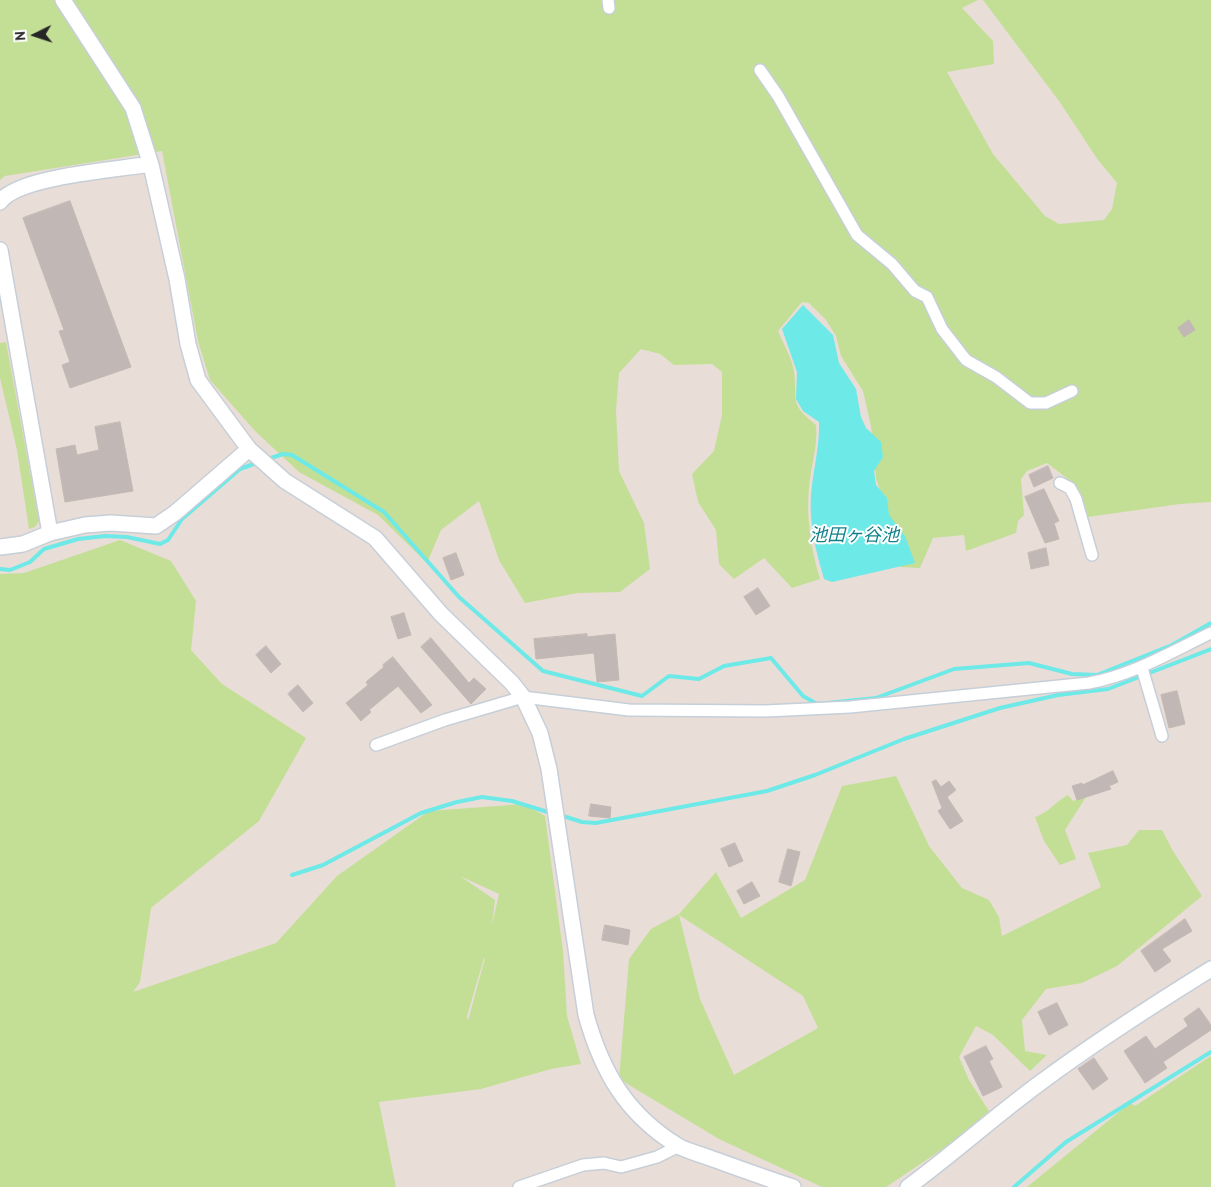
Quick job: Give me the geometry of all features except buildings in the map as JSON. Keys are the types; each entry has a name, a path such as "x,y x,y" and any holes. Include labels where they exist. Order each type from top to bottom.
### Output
{"street":[{"path":"63,0 133,108 150,164 177,279 188,344 198,380 249,449 284,481 375,538 441,614 512,683 522,697 540,734 549,769 586,1015 593,1043 606,1073 626,1103 679,1146 793,1187"},
{"path":"760,70 778,96 857,235 892,264 915,291 927,297 942,328 966,360 996,377 1030,403 1046,403 1072,390"},
{"path":"0,202 10,192 37,182 150,164"},
{"path":"0,250 50,533"},
{"path":"0,547 23,544 50,533 85,525 111,523 156,526 175,514 249,449"},
{"path":"1060,482 1070,488 1076,499 1092,554"},
{"path":"376,745 445,720 522,697 629,710 766,711 850,707 1089,683 1142,668 1211,633"},
{"path":"1142,668 1162,736"},
{"path":"908,1187 952,1155 1037,1085 1099,1039 1211,969"},
{"path":"518,1187 583,1165 604,1163 621,1167 657,1157 679,1146"}],"green space":[{"path":"0,0 978,0 962,8 993,41 994,64 947,72 993,154 1045,216 1059,224 1104,220 1112,209 1117,183 1098,160 1059,101 983,0 1211,0 1211,502 1180,504 1088,517 1077,486 1047,463 1027,471 1021,479 1024,515 1018,521 1016,533 966,551 964,535 933,538 920,568 900,567 899,535 888,516 876,478 871,426 863,391 841,356 836,336 826,320 809,303 802,302 778,331 793,366 795,396 798,406 816,425 808,510 812,545 820,579 792,588 764,558 734,579 719,564 716,530 698,502 692,474 714,451 722,415 722,372 712,364 674,365 660,354 641,349 619,373 616,411 619,471 644,523 650,569 620,592 578,593 525,603 499,560 479,501 441,530 427,563 378,515 299,472 256,432 210,380 198,341 162,151 5,176 0,180"},
{"path":"6,342 39,521 35,527 29,529 17,450 0,378 0,343"},
{"path":"120,540 171,561 196,601 191,650 222,684 306,738 259,821 151,908 140,982 133,992 276,943 337,876 429,811 524,804 545,816 563,951 567,1016 581,1064 551,1069 481,1089 379,1102 396,1187 0,1187 0,574 24,573","holes":["460,876 499,894 492,925 495,900","485,958 468,1021 467,1016"]},
{"path":"896,776 929,846 962,888 989,900 999,917 1002,936 1101,887 1088,853 1127,845 1139,830 1162,830 1202,896 1117,966 1082,983 1046,989 1022,1020 1025,1051 1047,1055 1030,1071 993,1035 976,1026 959,1057 969,1080 989,1111 950,1144 886,1187 822,1187 719,1139 619,1079 629,959 651,929 679,914 716,872 741,918 805,880 842,786","holes":["679,915 803,996 818,1028 734,1075 700,999"]},
{"path":"1068,795 1073,801 1086,797 1065,830 1076,859 1060,865 1044,841 1035,817 1044,813"},
{"path":"1211,1056 1211,1187 1027,1187 1130,1103 1135,1106"}],"water":[{"name":"池田ヶ谷池","path":"803,305 833,335 839,363 856,389 861,417 866,428 881,442 883,457 874,471 876,485 887,498 889,515 905,536 915,563 832,582 824,579 818,559 811,517 812,486 819,422 803,411 796,399 797,372 782,329"}],"waterway":[{"path":"268,459 283,454 292,455 384,512 459,597 543,671 642,696 669,676 699,679 724,666 771,658 803,696 817,704 876,698 954,669 1029,663 1072,674 1097,675 1172,645 1211,623"},
{"path":"0,569 10,570 30,562 44,549 78,539 105,536 127,537 160,544 168,540 182,519 240,469 259,462"},
{"path":"560,815 582,822 596,823 767,791 815,775 904,739 1000,708 1058,695 1108,689 1211,649"},
{"path":"292,875 323,865 421,813 457,802 482,797 512,801 551,813"},
{"path":"1014,1187 1066,1142 1211,1052"}]}
